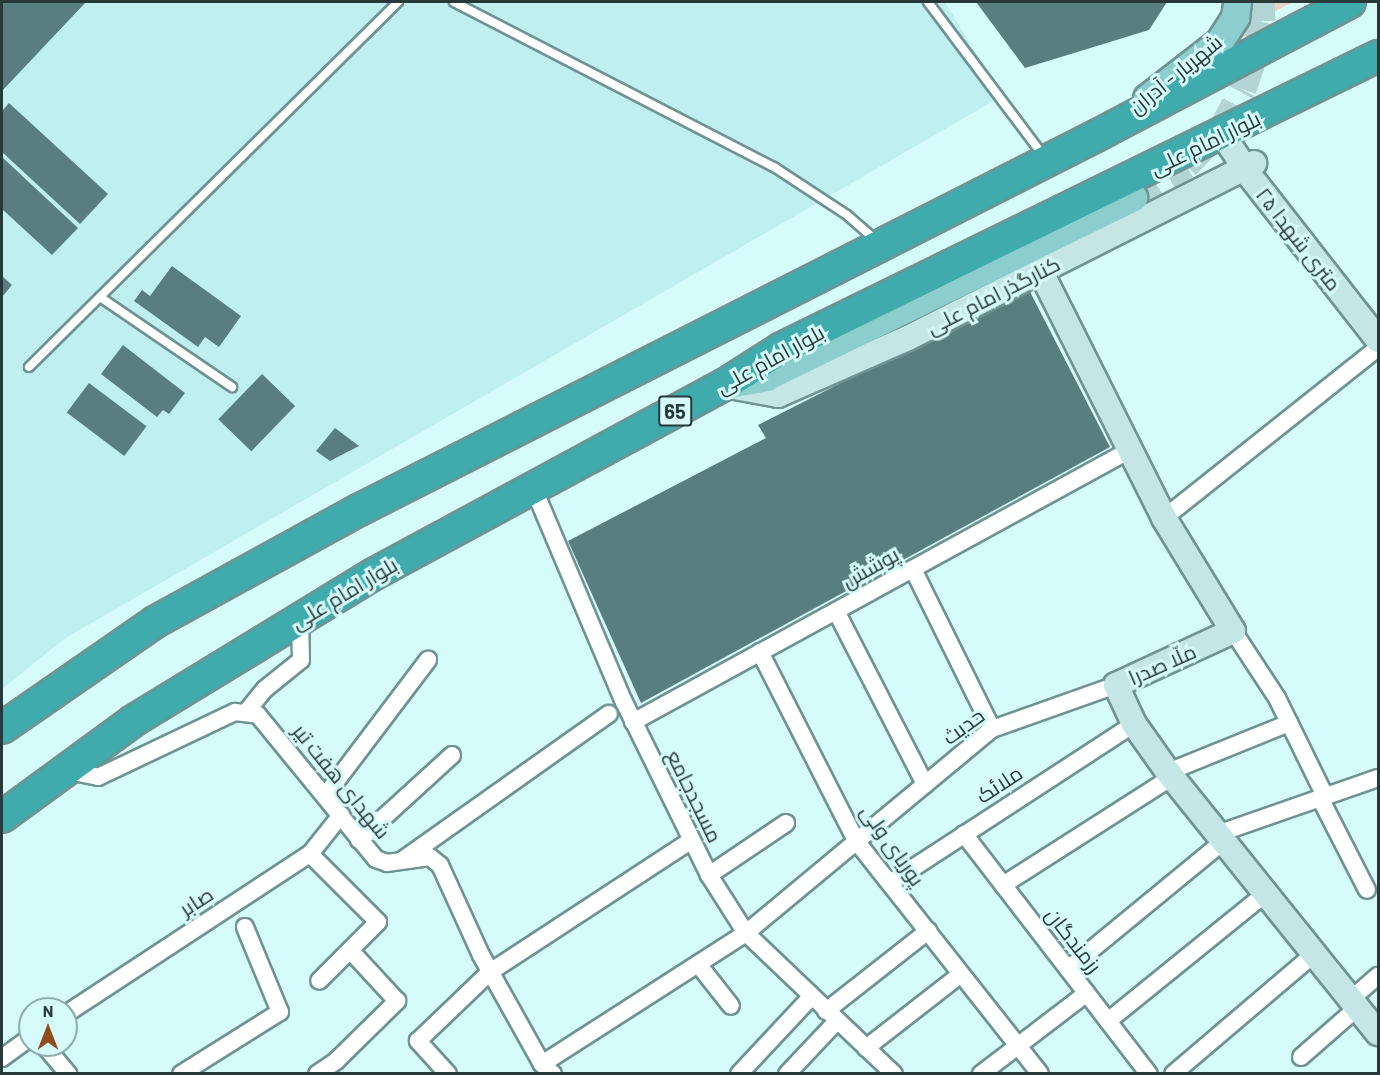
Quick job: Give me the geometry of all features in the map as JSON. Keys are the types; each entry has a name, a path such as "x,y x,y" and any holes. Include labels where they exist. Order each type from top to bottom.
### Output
{"highway":[{"name":"65","path":"2,728 155,622 298,543 1096,136 1350,2"},
{"name":"بلوار امام علی","path":"2,817 62,770 133,721 300,619 533,487 724,385 782,348 1228,133 1378,56"}],"main road":[{"name":"شهریار - آدران","path":"1096,136 1219,42 1236,17 1237,2"},
{"path":"724,385 766,377 1133,197"}],"street":[{"name":"۲۵ متری شهدا","path":"1228,133 1378,340"},
{"name":"۲۵ متری شهدا","path":"1249,165 1378,319"},
{"name":"کنارگذر امام علی","path":"724,385 778,395 908,338 1249,165"},
{"path":"1040,270 1128,451 1164,518 1233,631 1247,646 1289,723 1367,890"},
{"path":"1164,518 1378,348"},
{"name":"پوشش","path":"633,722 1128,451"},
{"name":"مسجدجامع","path":"533,487 633,722 690,841 709,874 746,933 810,998 894,1074"},
{"path":"913,569 992,729"},
{"path":"836,611 925,784"},
{"path":"62,770 98,777 235,712 247,711 265,689 301,660 300,619"},
{"name":"ملّا صدرا","path":"1233,631 1116,685 1134,724 1170,775 1378,1033"},
{"name":"پوریای ولی","path":"760,652 857,842 1040,1074"},
{"path":"325,796 428,660"},
{"name":"حدیث","path":"548,1069 746,933 992,729 1116,685"},
{"name":"شهدای هفت تیر","path":"247,711 258,715 376,859 387,863 430,857 440,865 490,972 548,1069"},
{"path":"403,860 609,714"},
{"path":"1003,885 1170,775 1289,723"},
{"name":"ملائک","path":"890,883 1134,724"},
{"path":"359,840 452,754"},
{"path":"1068,969 1220,837 1378,778"},
{"name":"صابر","path":"78,1006 310,854 341,815"},
{"path":"709,874 786,823"},
{"name":"رزمندگان","path":"964,834 1149,1074"},
{"path":"448,1074 418,1041 490,972 690,841"},
{"path":"310,854 378,922 319,981"},
{"path":"1108,1021 1266,893"},
{"path":"181,1074 280,1012 245,927"},
{"path":"787,1074 832,1016 928,931"},
{"path":"317,1074 336,1061 397,1001 350,950"},
{"path":"1173,1074 1314,954"},
{"path":"698,964 731,1006"},
{"path":"866,1048 962,974"},
{"path":"1301,1057 1354,1004 1378,976"},
{"path":"981,1074 1087,993"},
{"path":"739,1074 810,998"},
{"path":"2,1058 18,1047"},
{"path":"54,1057 68,1074"}],"lane":[{"path":"30,367 398,2"},
{"path":"454,2 774,166 847,215 882,246"},
{"path":"928,2 1046,160"},
{"path":"100,297 232,387"}],"shaded area":[{"path":"2,2 945,2 1002,96 64,639 2,689"},
{"path":"1249,2 1293,2 1256,21 1249,34 1219,51"}],"building":[{"path":"2,2 86,2 2,91"},
{"path":"976,2 1167,2 1149,30 1025,68"},
{"path":"9,103 108,194 80,224 2,152 2,111"},
{"path":"2,157 78,228 52,255 2,209"},
{"path":"172,266 241,316 219,347 205,337 198,347 134,301 142,290 150,296"},
{"path":"2,276 12,285 2,297"},
{"path":"1028,288 1110,447 641,703 568,541 766,438 758,425"},
{"path":"123,345 185,393 169,414 163,410 157,417 101,374"},
{"path":"262,374 295,406 251,451 218,419"},
{"path":"89,383 147,426 124,456 67,413"},
{"path":"335,428 359,446 330,461 316,451"}],"tunnel":[{"path":"1133,197 1186,165 1222,128 1243,89 1257,47 1262,21 1261,2"}]}
